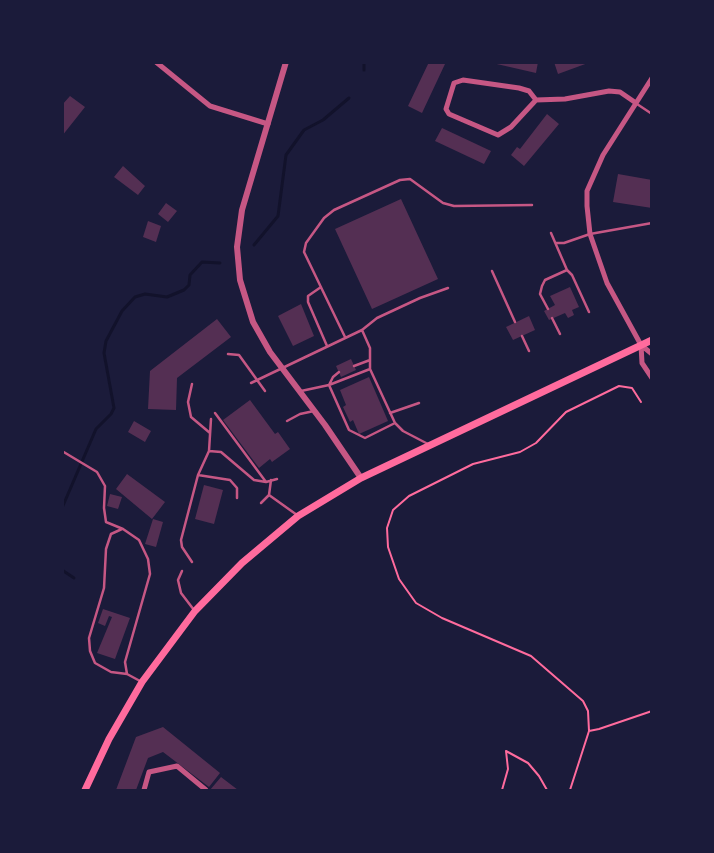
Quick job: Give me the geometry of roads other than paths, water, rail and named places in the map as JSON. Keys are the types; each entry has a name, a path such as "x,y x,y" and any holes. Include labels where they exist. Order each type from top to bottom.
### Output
{"main road":[{"path":"85,790 108,739 142,682 195,611 242,563 298,516 361,478 652,340"}],"street":[{"path":"156,62 210,106 268,124"},
{"path":"286,62 242,210 238,232 238,256 243,293 254,322 281,367 361,478"},
{"path":"652,78 592,175 587,198 587,220 590,234 607,283 641,345 652,354"},
{"path":"536,100 529,91 519,88 463,80 454,83 446,109 449,114 498,135 512,127 536,100 565,99 609,91 620,92 636,103"},
{"path":"641,345 642,363 652,378"},
{"path":"144,790 149,772 177,766 206,790"}],"lane":[{"path":"636,103 652,114"},
{"path":"345,337 304,252 306,243 324,218 334,210 400,180 410,179 443,203 454,206 532,205"},
{"path":"556,243 564,243 590,234 652,223"},
{"path":"552,233 567,270 572,274 589,312"},
{"path":"548,309 540,294 542,286 545,280 567,270"},
{"path":"492,271 516,322"},
{"path":"321,287 308,296 308,302 327,346"},
{"path":"251,383 281,367 362,330 378,318 420,298 448,288"},
{"path":"552,318 560,334"},
{"path":"362,330 370,348 370,369 395,424 403,431 432,445"},
{"path":"522,336 529,351"},
{"path":"228,354 239,355 265,391"},
{"path":"354,366 370,360"},
{"path":"299,391 329,386 370,369"},
{"path":"339,372 333,377 329,386 349,430 359,437 365,438 395,424"},
{"path":"192,384 188,402 191,416 210,433"},
{"path":"390,413 419,403"},
{"path":"287,421 300,414 314,411"},
{"path":"215,413 266,482"},
{"path":"192,562 182,547 181,540 198,475 209,451 211,419"},
{"path":"62,451 97,472 105,486 104,508 106,522 123,529 139,540 148,559 150,574 125,662 127,674"},
{"path":"209,451 221,452 254,480 266,482 277,479"},
{"path":"198,475 230,480 236,488 237,498"},
{"path":"261,503 269,495 272,480"},
{"path":"269,495 298,516"},
{"path":"123,529 111,534 106,548 104,588 89,638 90,651 95,663 111,672 127,674 142,682"},
{"path":"182,571 178,580 180,593 195,611"}],"waterway":[{"path":"364,62 364,70"},
{"path":"254,245 278,216 286,155 304,130 323,120 349,98"},
{"path":"62,508 96,429 111,414 114,408 104,353 106,341 122,311 135,297 145,294 167,297 184,290 189,285 190,275 202,262 220,263"},
{"path":"62,570 74,578"}]}
